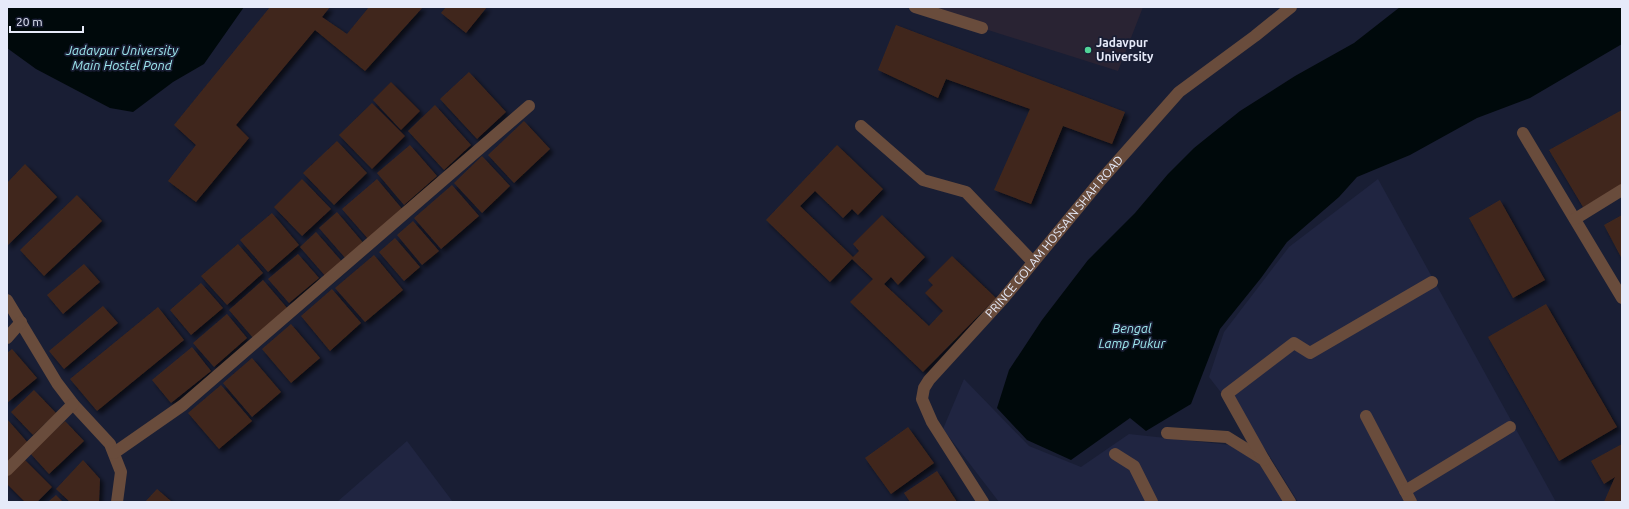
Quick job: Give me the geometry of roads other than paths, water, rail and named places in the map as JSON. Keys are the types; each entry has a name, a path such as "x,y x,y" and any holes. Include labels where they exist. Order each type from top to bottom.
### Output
{"street":[{"path":"915,7 982,28"},
{"name":"PRINCE GOLAM HOSSAIN SHAH ROAD","path":"983,502 932,422 922,399 924,388 929,380 1003,299 1032,261 1179,92 1255,36 1291,7"},
{"path":"114,453 183,405 529,106"},
{"path":"861,126 924,180 966,192 1032,261"},
{"path":"1523,133 1622,298"},
{"path":"1574,219 1622,190"},
{"path":"1290,502 1264,460 1227,394 1294,343 1310,353 1432,282"},
{"path":"7,300 57,383 73,404 110,444 120,472 117,502"},
{"path":"7,338 21,322"},
{"path":"7,470 73,404"},
{"path":"1366,416 1411,502"},
{"path":"1405,491 1510,427"},
{"path":"1167,433 1227,437 1264,460"},
{"path":"1115,454 1134,466 1152,502"}],"water":[{"name":"Jadavpur University Main Hostel Pond","path":"7,7 244,7 204,64 173,82 133,112 110,108 36,69 7,48"},
{"name":"Bengal Lamp Pukur","path":"1400,7 1622,7 1622,44 1530,98 1477,118 1410,155 1357,177 1339,197 1287,242 1261,278 1220,329 1191,404 1146,431 1130,418 1071,460 1027,440 997,408 1009,370 1042,320 1088,260 1135,213 1168,174 1194,148 1240,111 1295,76 1354,43"}],"place":[{"name":"Jadavpur University","path":"1088,50"}]}
